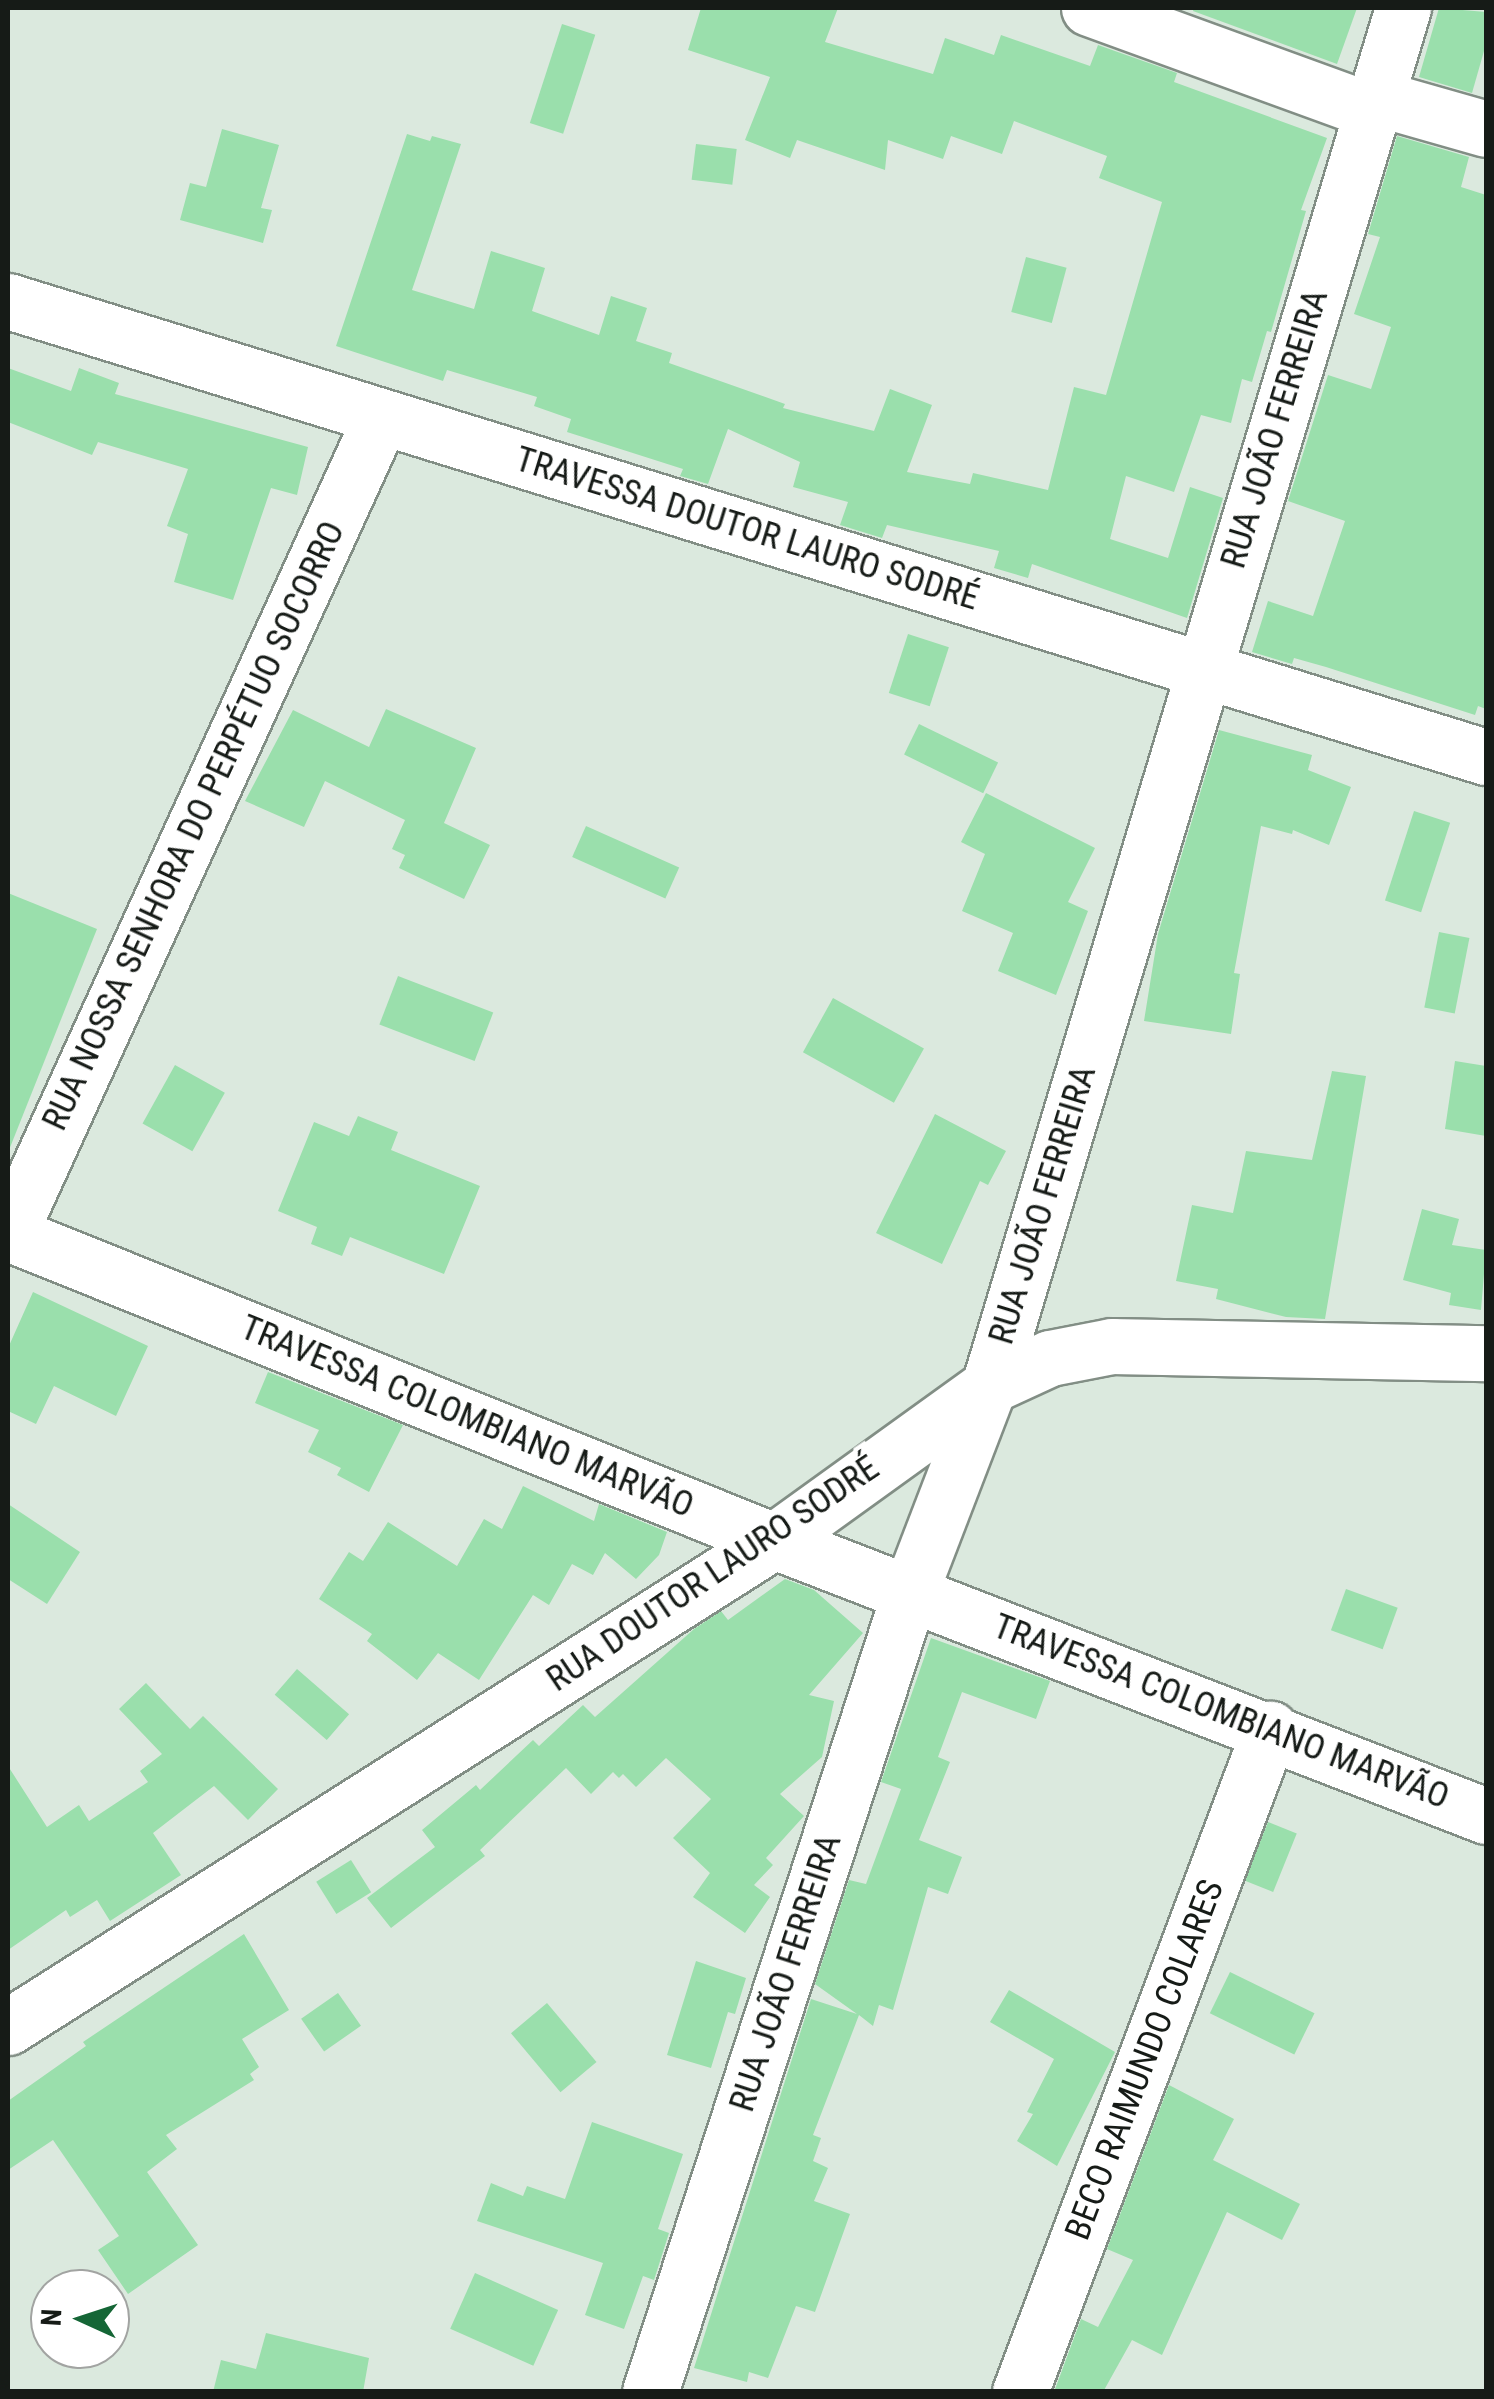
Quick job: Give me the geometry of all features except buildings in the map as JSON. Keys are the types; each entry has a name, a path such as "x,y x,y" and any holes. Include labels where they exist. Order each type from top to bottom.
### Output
{"street":[{"path":"1089,8 1372,103 1486,128"},
{"name":"RUA JOÃO FERREIRA","path":"650,2392 910,1592 989,1386 1402,8"},
{"name":"TRAVESSA DOUTOR LAURO SODRÉ","path":"8,301 1486,757"},
{"name":"RUA NOSSA SENHORA DO PERPÉTUO SOCORRO","path":"8,1234 381,417"},
{"name":"TRAVESSA COLOMBIANO MARVÃO","path":"8,1234 774,1540 1270,1729 1486,1816"},
{"name":"RUA DOUTOR LAURO SODRÉ","path":"8,2027 774,1540 989,1386 1050,1358 1112,1346 1486,1354"},
{"name":"BECO RAIMUNDO COLARES","path":"1020,2392 1270,1729"}]}
